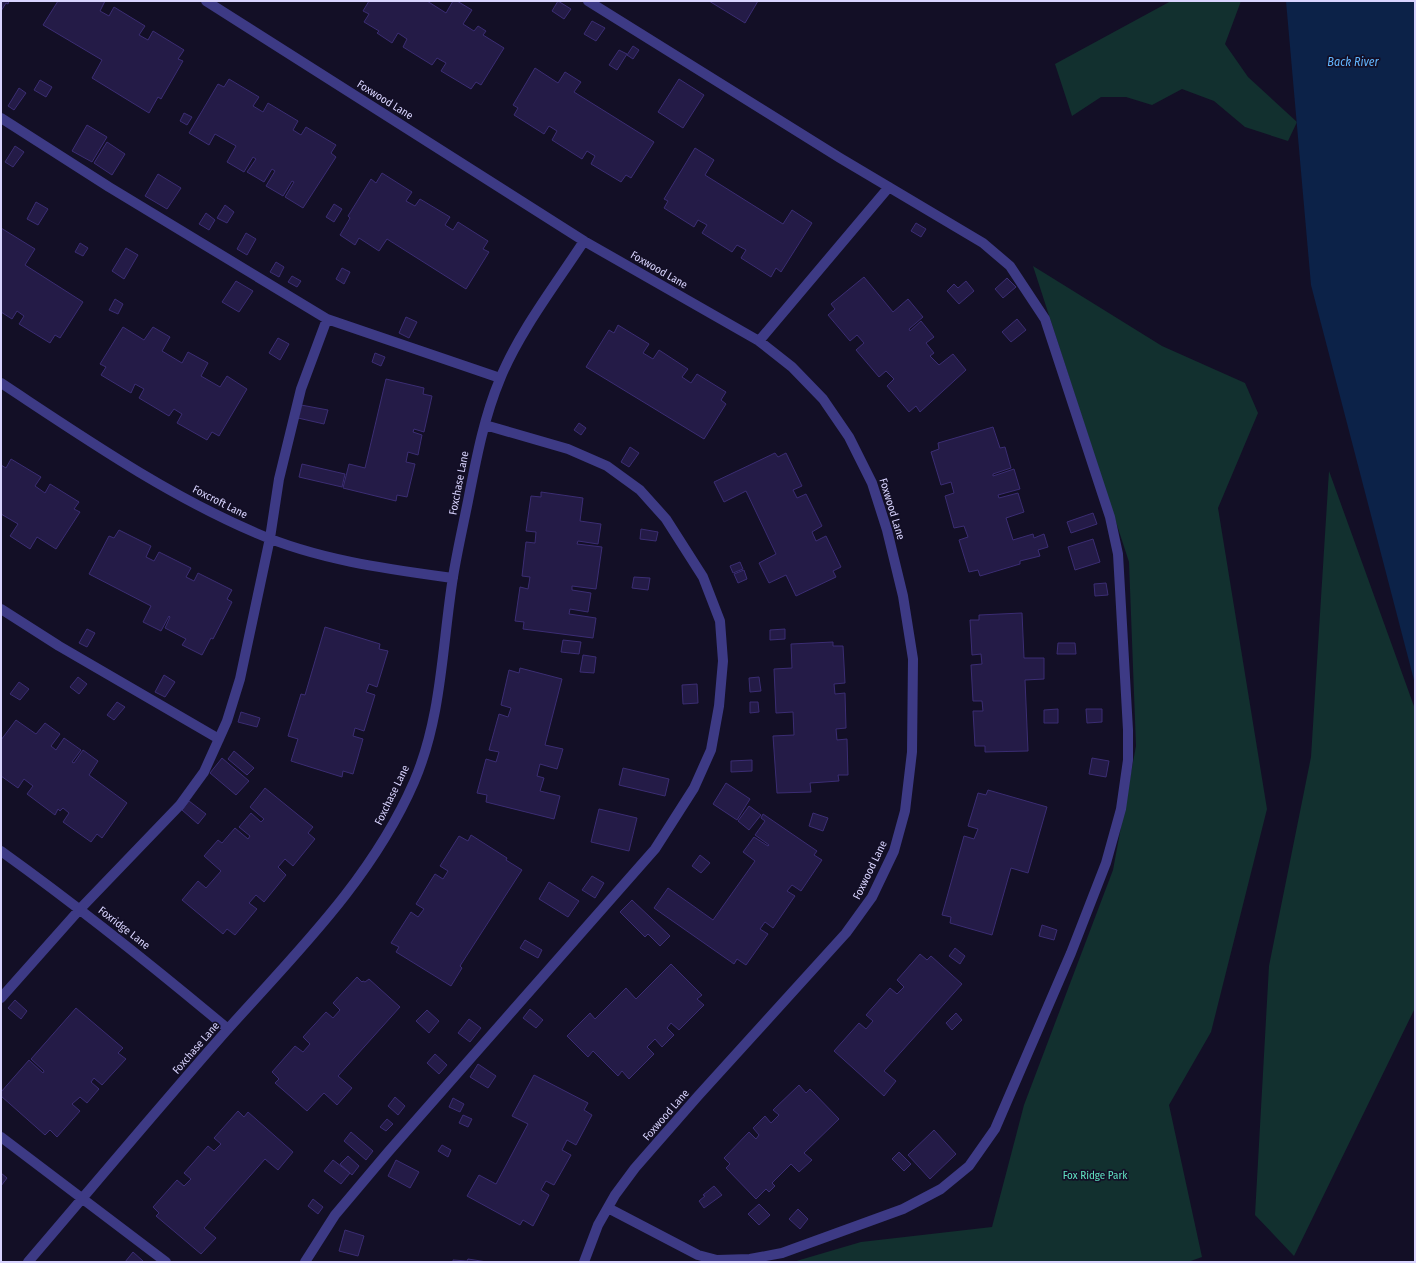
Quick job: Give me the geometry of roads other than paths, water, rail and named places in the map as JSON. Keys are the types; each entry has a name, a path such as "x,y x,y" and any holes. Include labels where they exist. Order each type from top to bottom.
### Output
{"street":[{"name":"Foxwood Lane","path":"206,1 584,241 759,340 792,367 823,400 848,437 872,483 883,517 902,596 913,659 912,752 904,811 894,851 872,897 846,933 646,1156 615,1195 598,1225 584,1262"},
{"path":"588,1 983,243 1010,266 1045,319 1110,517 1118,554 1128,730 1128,760 1121,809 1106,863 1071,953 995,1129 969,1166 941,1189 903,1209 844,1232 782,1253 750,1259 717,1260 698,1255 608,1208"},
{"path":"1,118 116,192 327,319 500,378"},
{"path":"759,340 890,187"},
{"name":"Foxchase Lane","path":"28,1262 228,1029 323,923 350,889 391,828 411,789 426,750 434,718 440,684 453,578 476,456 500,378 520,340 584,241"},
{"path":"1,998 80,909 180,805 204,772 227,721 240,679 270,538 279,479 302,389 327,319"},
{"name":"Foxcroft Lane","path":"1,383 107,453 207,510 257,534 305,550 378,568 453,578"},
{"path":"305,1262 336,1215 389,1151 655,849 694,788 711,750 719,706 722,676 723,661 720,621 703,577 666,519 640,490 607,466 568,449 485,425"},
{"path":"1,609 59,646 219,739"},
{"name":"Foxridge Lane","path":"1,851 80,909 162,973 228,1029"},
{"path":"1,1137 166,1262"}],"water":[{"name":"Back River","path":"1286,1 1415,1 1415,684 1311,285"}],"park label":[{"name":"Fox Ridge Park","path":"1095,1175"}]}
